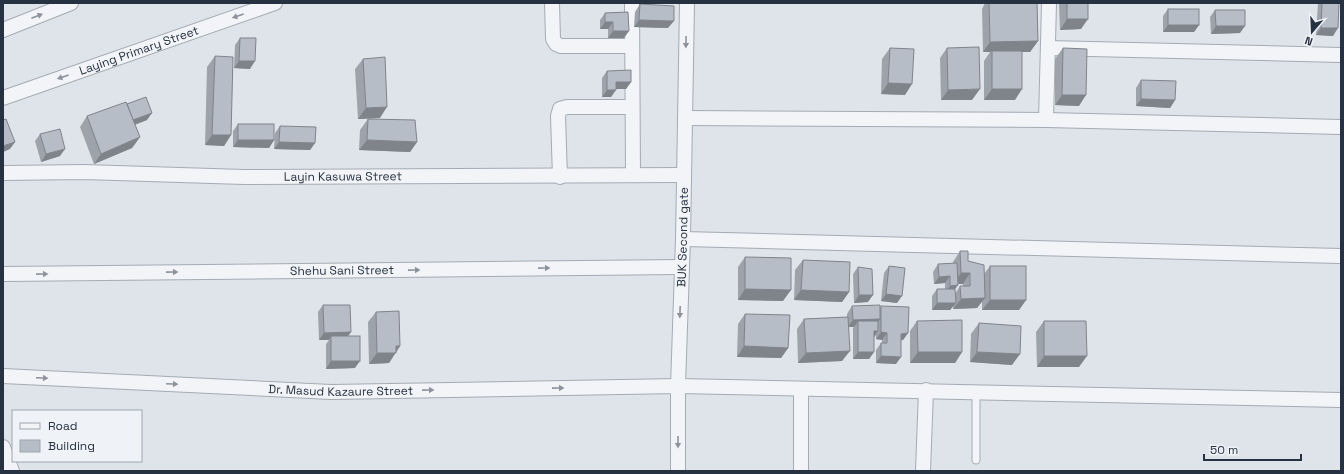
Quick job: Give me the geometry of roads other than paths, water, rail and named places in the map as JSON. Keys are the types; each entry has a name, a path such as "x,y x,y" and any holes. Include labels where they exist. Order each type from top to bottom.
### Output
{"street":[{"path":"3,30 71,3"},
{"name":"Laying Primary Street","path":"3,98 275,3"},
{"path":"552,3 553,39 556,44 561,46 632,46"},
{"path":"632,3 633,175"},
{"name":"BUK Second gate","path":"678,471 678,386 683,239 687,3"},
{"path":"1046,120 1049,3"},
{"path":"1048,48 1341,55"},
{"path":"560,176 558,116 560,109 567,107 632,107"},
{"path":"685,118 1046,120 1341,127"},
{"name":"Layin Kasuwa Street","path":"3,174 84,172 244,177 684,175"},
{"path":"683,239 1341,256"},
{"name":"Shehu Sani Street","path":"3,274 681,266"},
{"name":"Dr. Masud Kazaure Street","path":"3,376 331,392 678,386 926,390 1341,400"},
{"path":"801,388 801,471"},
{"path":"923,471 926,390"},
{"path":"3,447 12,471"}],"lane":[{"path":"976,392 976,460"}]}
